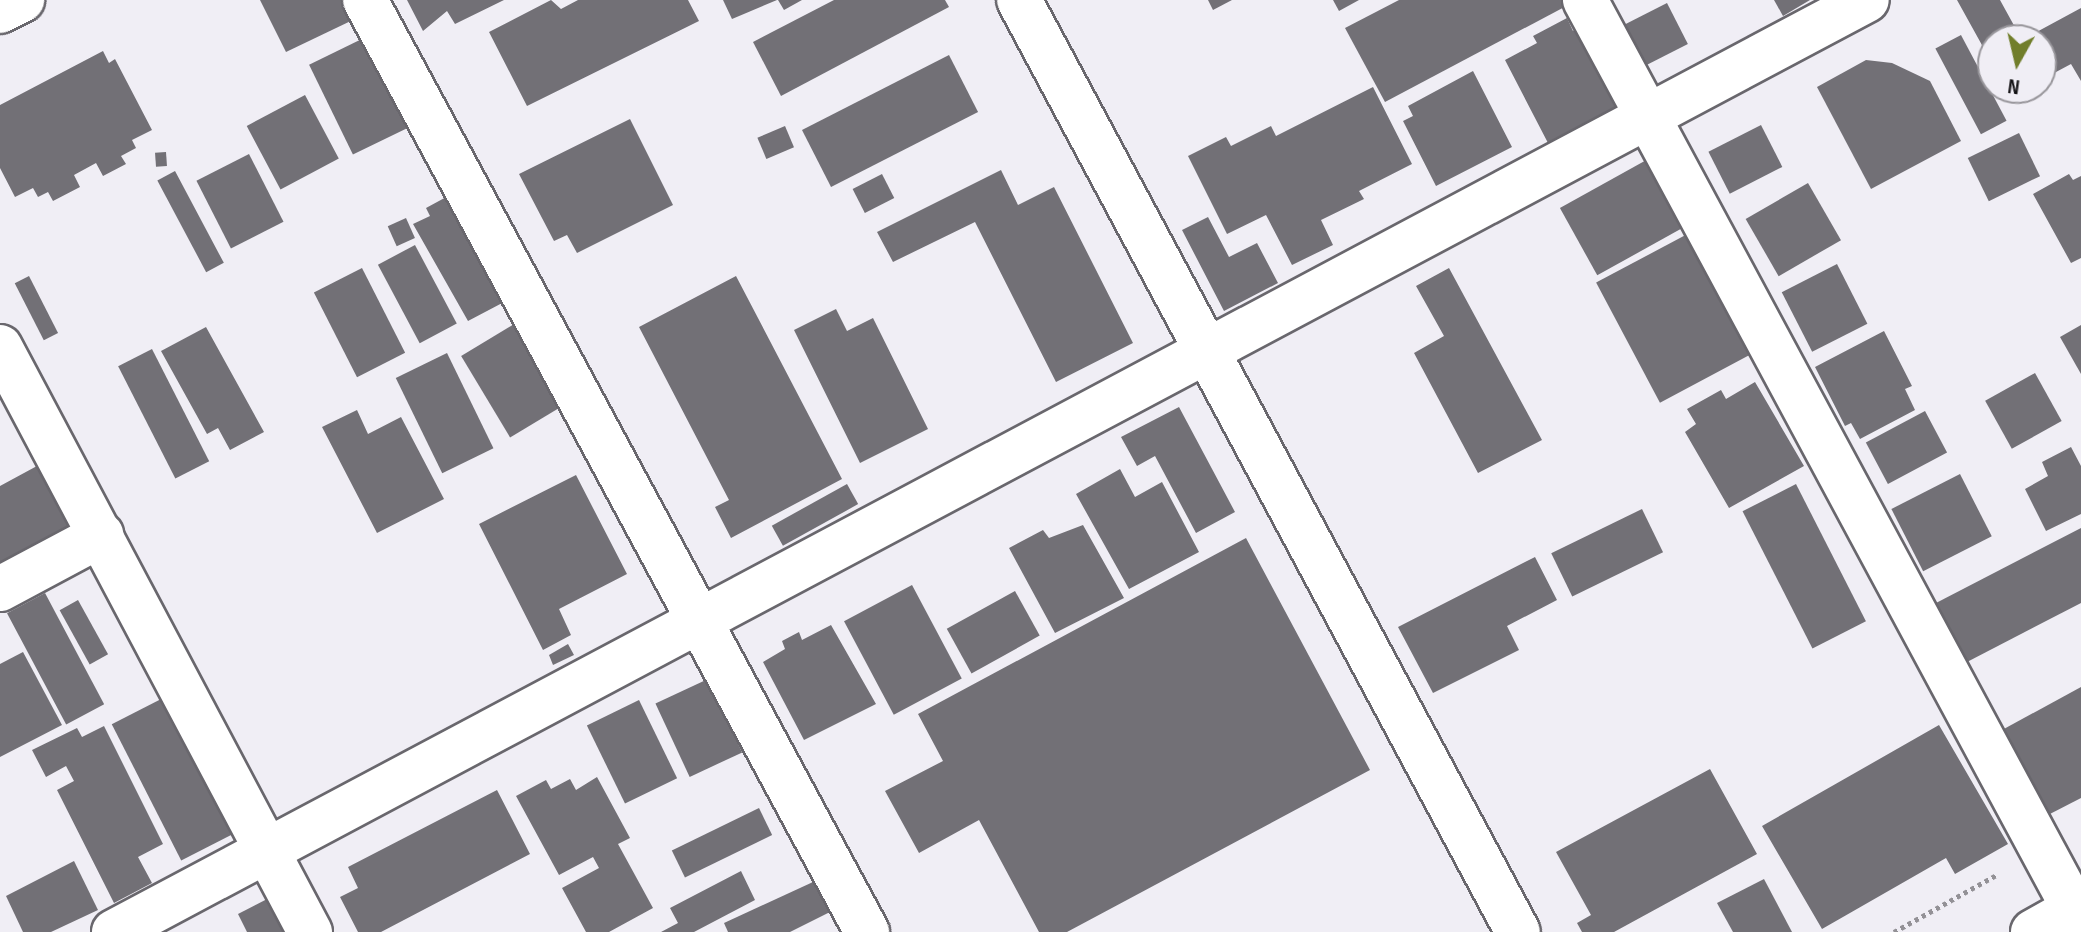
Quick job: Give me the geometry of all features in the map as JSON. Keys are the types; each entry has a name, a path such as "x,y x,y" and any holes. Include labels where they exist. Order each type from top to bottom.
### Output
{"street":[{"path":"0,11 22,0"},
{"path":"365,0 867,932"},
{"path":"1019,0 1518,932"},
{"path":"1585,0 2041,850 2079,912 2033,932"},
{"path":"114,932 1205,349 1867,0"},
{"path":"0,347 13,404 101,535 264,850 310,932"},
{"path":"0,589 101,535"}],"path":[{"path":"1894,932 2041,850"}],"building":[{"path":"260,0 348,0 357,18 286,52"},
{"path":"407,0 504,0 455,24 447,11 423,31"},
{"path":"551,0 561,9 578,0 688,0 699,21 527,106 489,32"},
{"path":"723,0 777,0 732,19"},
{"path":"778,0 802,0 784,10"},
{"path":"834,0 945,0 949,7 781,96 753,42"},
{"path":"1208,0 1232,0 1213,10"},
{"path":"1333,0 1359,0 1339,11"},
{"path":"1399,0 1570,0 1572,3 1385,102 1345,28"},
{"path":"1774,0 1810,0 1783,16"},
{"path":"1957,0 2000,0 2013,24 1977,24 1977,36"},
{"path":"1667,3 1688,44 1645,66 1624,25"},
{"path":"2081,8 2081,81 2071,64 2057,71 2057,24 2052,24"},
{"path":"1567,18 1573,31 1580,27 1621,104 1548,143 1505,60 1537,43 1533,36"},
{"path":"372,34 416,124 353,155 309,65"},
{"path":"1961,35 1977,65 1977,104 1998,104 2007,121 1981,134 1935,49"},
{"path":"103,51 109,63 115,59 152,130 132,140 136,148 121,156 126,164 103,176 96,163 74,175 80,187 53,201 48,192 38,197 33,188 15,197 0,168 0,105"},
{"path":"949,55 978,112 831,187 802,130"},
{"path":"1866,60 1892,63 1930,81 1961,141 1871,189 1817,87"},
{"path":"1473,71 1512,147 1436,186 1403,121 1413,116 1408,106"},
{"path":"1373,87 1412,164 1359,191 1364,199 1321,220 1333,245 1292,265 1266,215 1227,234 1188,156 1226,137 1231,146 1271,126 1276,136"},
{"path":"305,95 339,159 281,190 247,126"},
{"path":"630,119 673,205 577,253 567,235 554,241 519,174"},
{"path":"1761,125 1782,167 1730,194 1708,152"},
{"path":"785,126 794,147 766,159 757,138"},
{"path":"2019,133 2040,176 1989,201 1968,158"},
{"path":"166,152 167,166 156,167 155,153"},
{"path":"249,154 284,222 231,249 196,181"},
{"path":"1650,158 1687,225 1597,275 1560,208"},
{"path":"1001,170 1018,205 1054,187 1133,343 1056,382 975,222 893,262 877,232"},
{"path":"175,171 224,263 206,272 157,180"},
{"path":"882,174 894,198 865,213 853,189"},
{"path":"2069,174 2073,180 2081,176 2081,258 2071,263 2033,194"},
{"path":"1808,183 1841,240 1779,276 1746,219"},
{"path":"450,195 506,301 468,321 413,224 430,216 426,208"},
{"path":"1208,217 1229,257 1257,243 1278,283 1224,311 1182,230"},
{"path":"406,218 415,238 397,246 388,226"},
{"path":"1695,230 1759,350 1660,403 1596,283"},
{"path":"415,245 457,324 420,343 378,265"},
{"path":"1837,264 1867,324 1812,352 1782,292"},
{"path":"362,268 405,353 357,377 314,293"},
{"path":"1449,268 1542,440 1478,473 1414,353 1444,336 1416,286"},
{"path":"29,276 58,333 44,340 15,283"},
{"path":"736,276 842,479 731,538 715,507 729,500 639,327"},
{"path":"836,309 847,331 873,318 928,429 860,463 794,330"},
{"path":"516,323 565,404 510,437 461,356"},
{"path":"2081,325 2081,374 2060,337"},
{"path":"206,327 264,432 230,450 218,428 207,434 161,351"},
{"path":"1884,331 1912,386 1905,389 1915,410 1860,439 1851,423 1845,426 1815,367"},
{"path":"152,349 209,461 175,479 118,366"},
{"path":"447,353 493,448 442,473 396,378"},
{"path":"2035,373 2062,421 2012,449 1985,401"},
{"path":"1755,382 1804,466 1729,508 1685,432 1696,424 1687,409 1721,390 1726,399"},
{"path":"1179,407 1235,512 1196,533 1155,456 1137,466 1121,437"},
{"path":"357,410 368,434 401,417 444,499 377,533 322,427"},
{"path":"1925,411 1947,452 1888,484 1866,442"},
{"path":"2071,447 2081,466 2081,514 2046,531 2025,489 2048,476 2042,462"},
{"path":"48,460 82,527 50,544 47,538 0,563 0,486"},
{"path":"1120,469 1135,497 1162,482 1199,552 1129,589 1076,494"},
{"path":"1960,474 1992,536 1923,571 1891,509"},
{"path":"576,475 627,574 559,609 571,635 543,650 479,524"},
{"path":"847,484 858,504 783,546 772,526"},
{"path":"1796,484 1866,621 1812,648 1743,511"},
{"path":"1642,509 1663,552 1572,596 1551,553"},
{"path":"1083,525 1124,598 1055,633 1009,548 1043,530 1049,538"},
{"path":"2081,528 2081,603 1967,662 1936,603"},
{"path":"1246,538 1370,770 1067,932 1039,932 979,820 919,853 885,791 943,761 918,714"},
{"path":"1535,557 1557,600 1507,626 1519,650 1433,693 1398,627"},
{"path":"912,585 962,679 894,715 844,621"},
{"path":"1015,591 1040,636 972,673 947,629"},
{"path":"45,593 104,704 66,724 7,613"},
{"path":"78,600 108,654 90,664 60,610"},
{"path":"831,625 876,704 804,740 763,662 785,649 782,641 799,632 802,640"},
{"path":"568,644 574,655 553,665 549,655"},
{"path":"23,652 62,725 0,757 0,664"},
{"path":"708,679 742,752 690,777 655,704"},
{"path":"2081,687 2081,798 2046,816 2002,730"},
{"path":"167,696 236,832 181,860 112,724"},
{"path":"639,700 677,778 625,804 587,725"},
{"path":"1939,725 2008,844 1955,874 1946,858 1822,929 1762,826"},
{"path":"104,726 163,844 138,857 152,883 114,903 57,790 74,781 66,766 46,777 32,750 77,728 82,737"},
{"path":"1710,769 1757,854 1614,932 1582,932 1577,923 1591,915 1556,852"},
{"path":"597,777 630,838 618,844 653,908 609,932 586,932 562,888 599,868 593,857 559,875 516,796 546,780 551,789 570,779 576,790"},
{"path":"497,790 530,854 381,932 358,932 340,897 358,888 348,867"},
{"path":"759,808 772,835 685,877 672,851"},
{"path":"74,861 98,910 51,932 23,932 6,896"},
{"path":"741,871 755,900 694,932 661,932 678,923 670,908"},
{"path":"1764,879 1792,932 1733,932 1717,903"},
{"path":"813,882 830,912 790,932 728,932 724,923"},
{"path":"273,896 293,932 247,932 238,914"}]}
